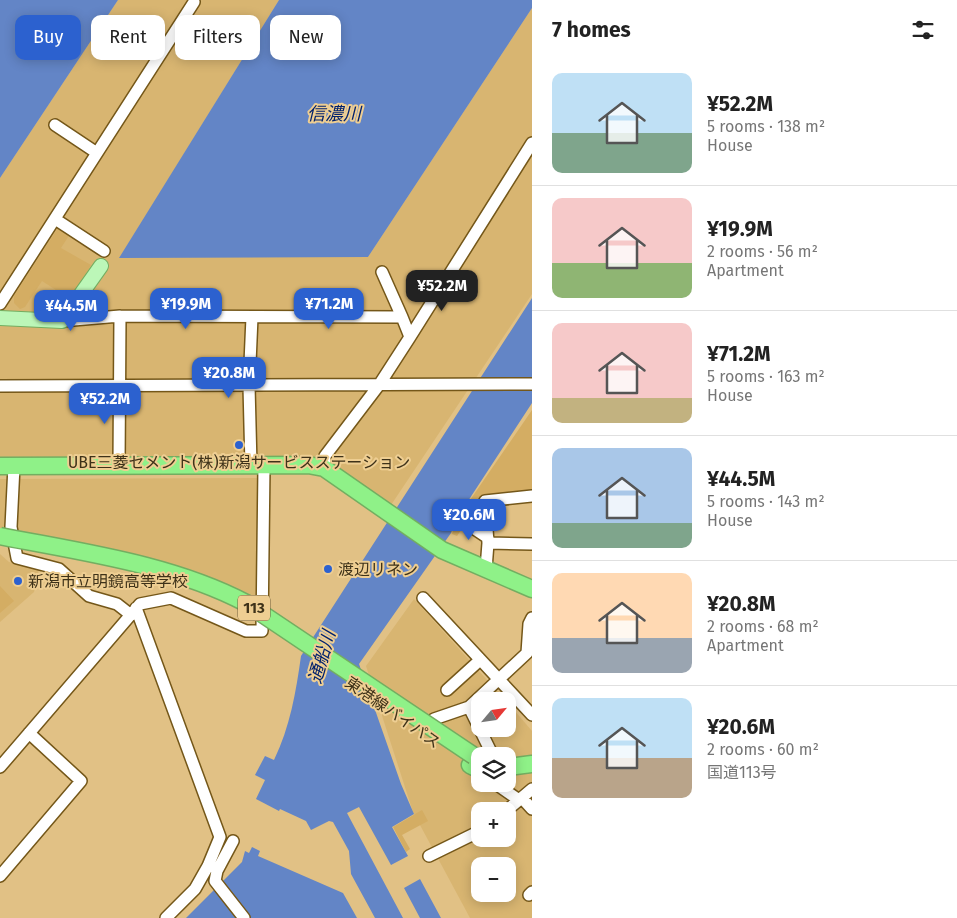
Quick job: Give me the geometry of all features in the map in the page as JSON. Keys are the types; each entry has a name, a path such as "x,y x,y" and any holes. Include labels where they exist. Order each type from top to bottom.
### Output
{"highway":[{"path":"7,466 308,465 324,468 442,550 532,589"},
{"name":"東港線バイパス","path":"0,536 183,576 214,587 260,612 471,760"},
{"name":"東港線バイパス","path":"0,542 81,558 182,582 213,594 273,630 471,760"},
{"path":"516,766 532,764"},
{"path":"516,777 532,775"}],"main road":[{"path":"0,318 62,321 101,266"}],"street":[{"path":"0,304 194,2"},
{"path":"55,125 97,153"},
{"path":"324,468 325,456 378,385 410,337 532,143"},
{"path":"56,219 104,251"},
{"path":"382,272 410,337"},
{"path":"62,321 120,316 402,317"},
{"path":"119,465 120,316"},
{"path":"0,767 140,604 171,598 246,631 262,631 257,466 249,386 252,317"},
{"path":"0,386 532,384"},
{"path":"7,466 11,527 17,558 59,569 89,596 117,604 133,612 220,837 208,866 195,889 166,918"},
{"path":"486,569 488,540 485,501 532,496"},
{"path":"464,522 488,540 532,544"},
{"path":"423,598 532,715"},
{"path":"434,719 469,707 527,653 529,624 532,618"},
{"path":"447,690 480,660"},
{"path":"469,707 489,747"},
{"path":"0,876 80,781 29,733"},
{"path":"516,802 532,789"},
{"path":"509,792 532,809"},
{"path":"429,856 471,835"},
{"path":"233,841 215,877 216,882 244,918"}],"shaded area":[{"path":"118,0 279,0 260,31 260,15 175,15 175,60 242,60 120,257 368,257 532,8 532,294 391,505 313,457 125,459 0,457 0,178 78,60 81,60 81,56 91,41 91,60 165,60 165,15 108,15"},
{"path":"58,228 70,234 61,248 91,265 70,299 42,281 25,307 20,309 14,303 14,296"},
{"path":"532,410 532,493 481,500 457,536 452,534 457,519"},
{"path":"258,478 258,495 262,502 261,606 0,529 0,479"},
{"name":"新潟市立明鏡高等学校","path":"0,554 9,562 39,569 34,592 0,622"},
{"path":"0,586 14,601 0,613"},
{"path":"414,599 498,692 471,692 471,738 516,738 516,712 532,731 532,918 470,918 413,812 366,666"},
{"path":"422,810 428,821 402,835 410,849 406,852 393,827"}],"water":[{"path":"0,0 118,0 108,15 91,15 91,41 81,56 81,15 15,15 15,60 78,60 0,178"},
{"name":"信濃川","path":"279,0 532,0 532,8 368,257 119,258 242,60 260,60 260,31"},
{"name":"通船川","path":"532,298 532,403 455,521 451,533 359,664 401,784 414,814 392,827 408,856 391,865 359,807 347,813 403,918 375,918 351,874 349,851 333,822 329,821 311,830 306,821 280,809 279,811 256,799 265,780 255,775 265,756 274,760 280,748 292,709 301,656"},
{"path":"252,847 260,851 258,856 343,893 357,918 186,918 242,862 245,851 249,853"},
{"path":"420,879 441,918 420,918 404,888"}],"place":[{"name":"UBE三菱セメント(株)新潟サービスステーション","path":"239,445"},
{"name":"渡辺リネン","path":"328,569"},
{"name":"新潟市立明鏡高等学校","path":"18,581"}]}
